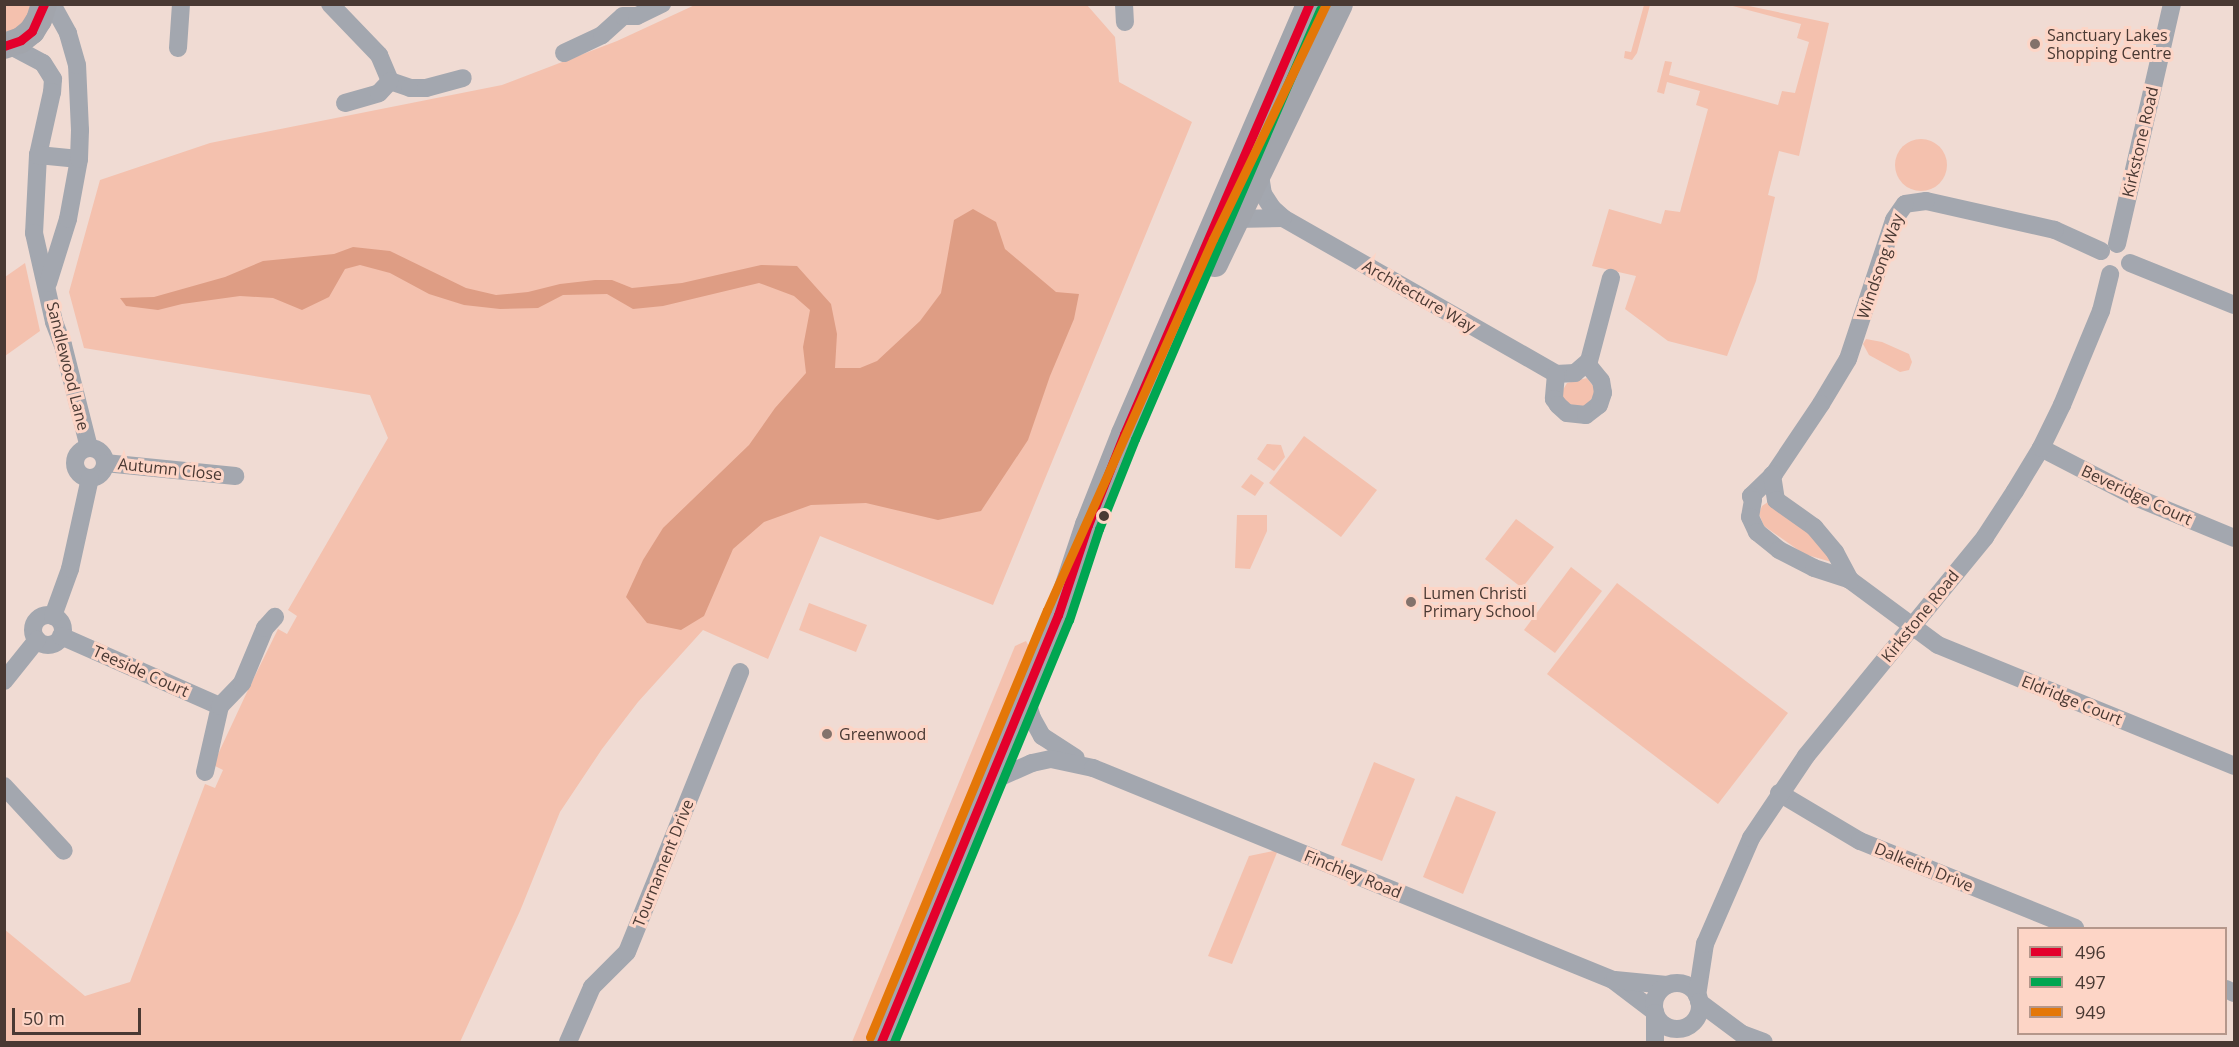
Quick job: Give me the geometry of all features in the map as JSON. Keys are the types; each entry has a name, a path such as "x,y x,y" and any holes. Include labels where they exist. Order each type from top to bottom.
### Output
{"main road":[{"path":"7,46 32,31 39,20 44,4"},
{"path":"881,1042 1058,615 1088,525 1173,337 1309,4"},
{"path":"1173,337 1235,219 1340,4"},
{"path":"1293,42 1317,52"}],"street":[{"name":"Sandlewood Lane","path":"48,283 68,219 79,159 78,65 68,33 52,4"},
{"path":"178,48 181,4"},
{"path":"330,4 379,55 390,81 410,88 426,88 463,78"},
{"path":"564,53 602,35 619,10 637,16 662,4"},
{"name":"Kirkstone Road","path":"2109,248 2172,4"},
{"name":"Sandlewood Lane","path":"7,46 42,63 53,79 38,155 34,233 48,283 54,322 63,345 89,448"},
{"path":"345,103 379,93 390,81"},
{"path":"38,155 79,159"},
{"name":"Architecture Way","path":"1259,169 1263,194 1272,208 1283,218 1556,374"},
{"name":"Windsong Way","path":"1753,500 1751,496 1772,475 1848,360 1894,220 1905,204 1926,201 2055,230 2109,248"},
{"path":"1235,219 1283,218"},
{"path":"2109,248 2129,253 2130,263 2120,274 2110,274 2100,265 2109,248"},
{"path":"2130,263 2235,305"},
{"name":"Kirkstone Road","path":"1667,985 1685,970 1705,944 1741,857 1779,793 1985,537 2041,448 2101,311 2110,274"},
{"path":"1587,364 1601,381 1603,393 1599,405 1586,415 1567,413 1554,399 1556,374 1575,373 1587,364 1611,278"},
{"path":"89,448 100,452 105,463 100,474 90,478 79,474 75,463 79,453 89,448"},
{"name":"Beveridge Court","path":"2041,448 2140,499 2235,538"},
{"name":"Autumn Close","path":"105,463 235,476"},
{"path":"1772,475 1776,500"},
{"path":"53,616 76,546 90,478"},
{"path":"1850,580 1835,552 1814,527 1776,500 1753,500 1750,518 1757,532 1788,554 1814,568 1850,580 1912,627"},
{"path":"47,615 53,616 61,624 61,636 53,644 41,644 33,630 37,619 47,615"},
{"path":"205,772 220,706 242,683 265,628 275,617"},
{"name":"Eldridge Court","path":"1912,627 1952,651 2235,766"},
{"name":"Teeside Court","path":"61,636 220,706"},
{"path":"4,681 37,640"},
{"name":"Tournament Drive","path":"568,1042 592,987 627,952 740,672"},
{"name":"Finchley Road","path":"1025,694 1032,718 1042,736 1093,768 1613,980 1655,1013"},
{"name":"Finchley Road","path":"989,782 1032,763 1051,759 1093,768"},
{"path":"4,786 64,851"},
{"name":"Dalkeith Drive","path":"1779,793 1860,841 2073,927"},
{"name":"Kirkstone Road","path":"1698,999 1705,944"},
{"name":"Finchley Road","path":"1613,980 1667,985"},
{"path":"1654,1042 1656,997 1667,985 1683,984 1742,1034"},
{"path":"1671,1042 1698,1015 1698,999"},
{"path":"1655,1013 1668,1026 1676,1029 1687,1026 1742,1034 1764,1042"}],"shaded area":[{"path":"697,4 1087,5 1115,37 1119,82 1192,122 993,605 820,536 768,659 703,630 638,702 602,749 560,812 520,911 460,1042 5,1042 4,929 85,996 130,982 205,784 215,788 223,770 213,765 247,692 278,629 287,634 297,616 288,610 388,438 370,395 84,348 69,292 100,180 210,143 502,85 617,41"},
{"path":"4,5 33,5 25,24 4,36"},
{"path":"1644,5 1650,5 1637,53 1632,60 1624,58 1625,51 1631,52"},
{"path":"1729,5 1744,5 1829,23 1799,156 1779,151 1768,195 1775,197 1756,281 1727,356 1668,341 1625,309 1636,276 1592,266 1609,209 1661,224 1665,210 1680,212 1708,109 1696,105 1700,91 1667,82 1664,94 1657,92 1665,61 1672,62 1669,75 1778,105 1782,91 1795,93 1809,42 1797,38 1801,24"},
{"path":"1916,139 1926,139 1936,143 1943,150 1947,165 1943,180 1936,187 1926,191 1916,191 1906,187 1899,180 1895,170 1895,160 1899,150 1906,143"},
{"path":"973,209 996,222 1005,249 1056,292 1079,294 1074,319 1050,376 1028,440 981,511 938,520 866,503 811,505 764,522 733,549 704,616 681,630 647,623 626,597 643,560 663,528 749,445 775,408 806,373 803,347 810,310 794,296 759,283 663,306 633,309 607,294 563,295 538,308 500,309 464,305 429,294 390,273 360,265 345,269 329,297 302,310 273,298 240,296 182,304 158,310 126,306 120,298 154,297 225,277 263,261 334,254 353,247 390,251 466,288 496,295 528,292 560,284 595,280 612,280 632,288 682,283 761,265 797,266 831,304 837,334 835,368 860,368 877,361 920,321 941,293 954,220"},
{"path":"25,263 40,331 5,356 5,277"},
{"path":"1866,339 1882,342 1909,354 1912,362 1909,370 1900,372 1869,355 1863,344"},
{"path":"1587,378 1597,391 1586,407 1566,404 1561,393 1567,383"},
{"path":"1304,436 1377,490 1341,537 1269,483"},
{"path":"1267,444 1281,445 1285,457 1274,471 1257,459"},
{"path":"1251,474 1264,483 1255,496 1241,487"},
{"path":"1768,502 1788,510 1835,563 1804,554 1764,526 1759,514 1762,506"},
{"path":"1237,515 1267,515 1267,531 1250,569 1235,568"},
{"path":"1516,519 1554,547 1522,588 1485,559"},
{"path":"1571,567 1602,591 1555,653 1524,630"},
{"path":"1617,583 1788,713 1718,804 1547,674"},
{"path":"809,603 867,625 856,652 799,630"},
{"path":"1026,641 1031,650 870,1042 852,1042 1015,646"},
{"path":"1374,762 1415,779 1382,861 1341,845"},
{"path":"1456,796 1496,812 1463,894 1423,877"},
{"path":"1278,850 1232,964 1208,956 1249,856"}],"transit line":[{"name":"496","path":"4,46 21,40 32,31 44,4"},
{"name":"496","path":"881,1042 1058,615 1088,525 1124,434 1309,4"},
{"name":"949","path":"870,1037 1047,610 1213,239 1326,4"},
{"name":"497","path":"894,1042 1069,620 1099,529 1135,439 1320,9"}],"place":[{"name":"Sanctuary Lakes Shopping Centre","path":"2035,44"},
{"name":"Lumen Christi Primary School","path":"1411,602"},
{"name":"Greenwood","path":"827,734"}]}
